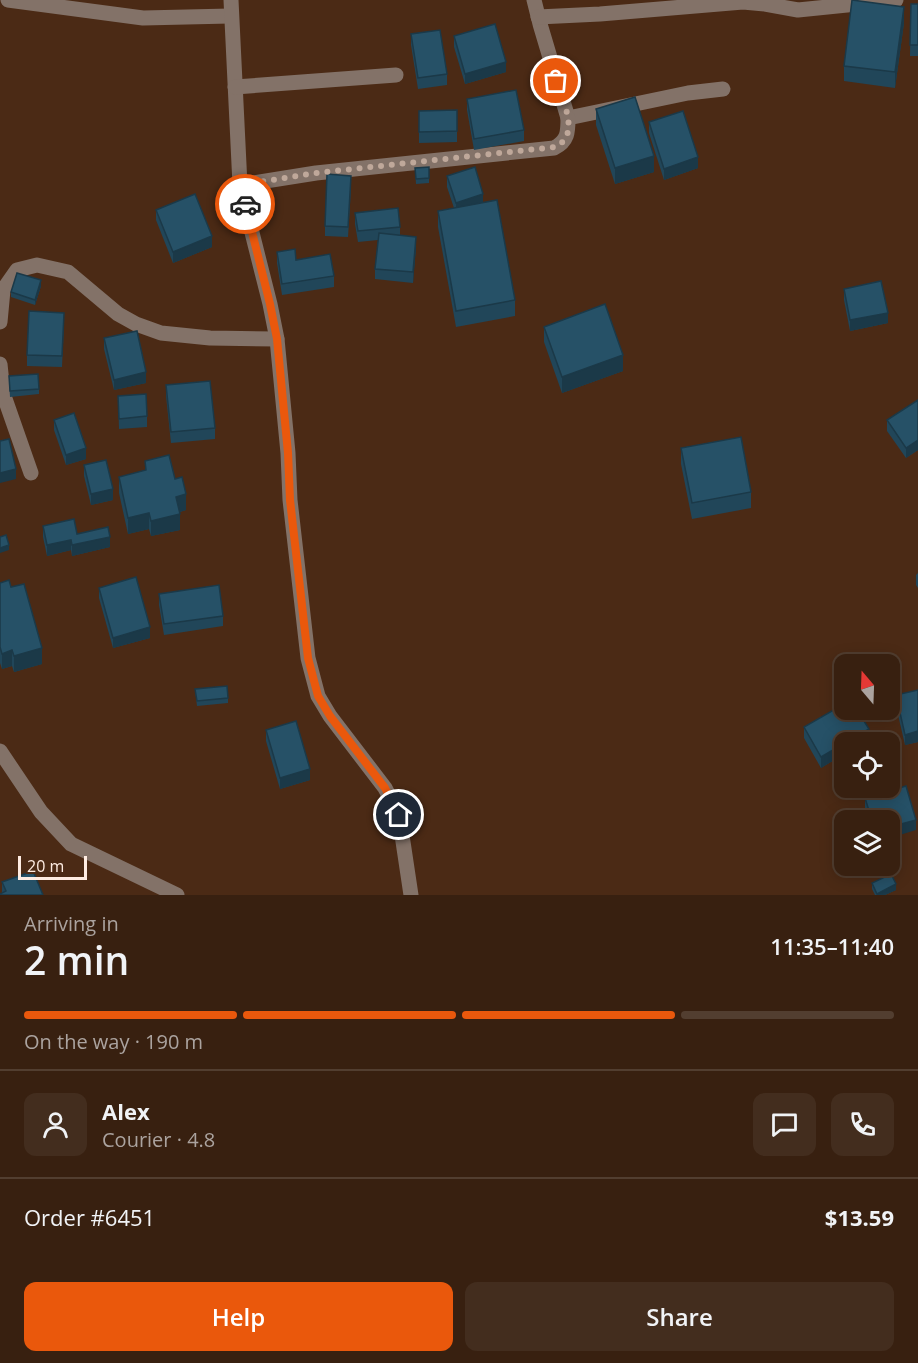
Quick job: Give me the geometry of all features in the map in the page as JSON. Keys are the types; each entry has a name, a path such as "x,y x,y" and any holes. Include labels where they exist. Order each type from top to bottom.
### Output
{"street":[{"path":"8,0 143,18 231,16"},
{"path":"231,0 240,185 277,339 290,500 310,668 318,696 330,716 385,788 399,815 411,895"},
{"path":"240,185 316,173 555,147 563,143 567,136 568,118 534,0"},
{"path":"538,17 743,2 798,10 896,0"},
{"path":"235,87 396,75"},
{"path":"568,118 678,95 723,89"},
{"path":"0,322 3,290 17,270 37,265 68,272 118,314 136,324 162,333 210,338 277,339"},
{"path":"0,364 3,393 32,473"},
{"path":"0,751 41,812 71,844 177,895"}],"building":[{"path":"852,0 904,7 895,72 844,66"},
{"path":"911,4 918,4 918,45 910,45"},
{"path":"495,24 506,62 465,74 454,36"},
{"path":"440,30 447,74 418,78 411,34"},
{"path":"516,90 524,130 474,139 467,99"},
{"path":"635,97 654,156 615,168 596,109"},
{"path":"457,110 457,131 419,132 419,111"},
{"path":"683,111 698,157 664,169 649,122"},
{"path":"429,167 429,178 416,179 415,168"},
{"path":"475,167 483,194 456,203 447,176"},
{"path":"327,174 351,176 348,227 325,226"},
{"path":"195,194 212,236 173,252 156,210"},
{"path":"497,200 515,300 456,311 438,211"},
{"path":"398,208 400,227 358,231 355,213"},
{"path":"379,233 416,237 413,272 375,269"},
{"path":"295,249 296,260 330,254 334,276 282,284 277,252"},
{"path":"17,273 41,280 35,300 11,292"},
{"path":"881,281 888,313 850,320 844,289"},
{"path":"605,304 623,355 562,377 544,327"},
{"path":"29,311 64,313 62,356 27,355"},
{"path":"137,331 146,372 114,380 104,338"},
{"path":"38,374 39,389 10,391 9,376"},
{"path":"210,381 215,428 171,432 166,385"},
{"path":"146,394 147,416 119,419 118,396"},
{"path":"918,400 918,440 906,448 887,420"},
{"path":"74,413 86,448 66,455 54,420"},
{"path":"741,437 751,492 692,503 681,448"},
{"path":"9,439 16,469 0,473 0,441"},
{"path":"169,455 175,479 182,477 186,494 176,497 180,514 151,521 149,513 128,518 119,477 146,470 145,461"},
{"path":"106,460 113,489 91,494 84,465"},
{"path":"74,519 77,534 108,527 110,537 72,545 71,540 47,545 43,526"},
{"path":"6,535 9,545 0,548 0,537"},
{"path":"136,577 150,627 113,638 99,588"},
{"path":"9,580 11,587 24,584 42,648 14,656 12,650 2,654 0,647 0,583"},
{"path":"219,585 223,616 164,624 159,594"},
{"path":"227,686 228,698 197,701 195,689"},
{"path":"918,690 918,731 905,735 900,713 900,694"},
{"path":"834,710 834,720 863,720 869,729 864,732 834,732 834,749 821,757 804,727"},
{"path":"296,721 310,769 280,778 266,730"},
{"path":"906,786 916,820 900,824 900,810 869,810 865,798 900,798 900,788"},
{"path":"33,871 43,895 0,895 6,891 2,882"},
{"path":"892,876 896,884 877,894 872,883"}],"way so far":[{"path":"245,204 240,185 316,173 555,147 563,143 567,136 568,118 556,81"}],"route":[{"path":"245,204 277,339 290,500 308,658 318,696 330,716 385,788 399,815"}]}
